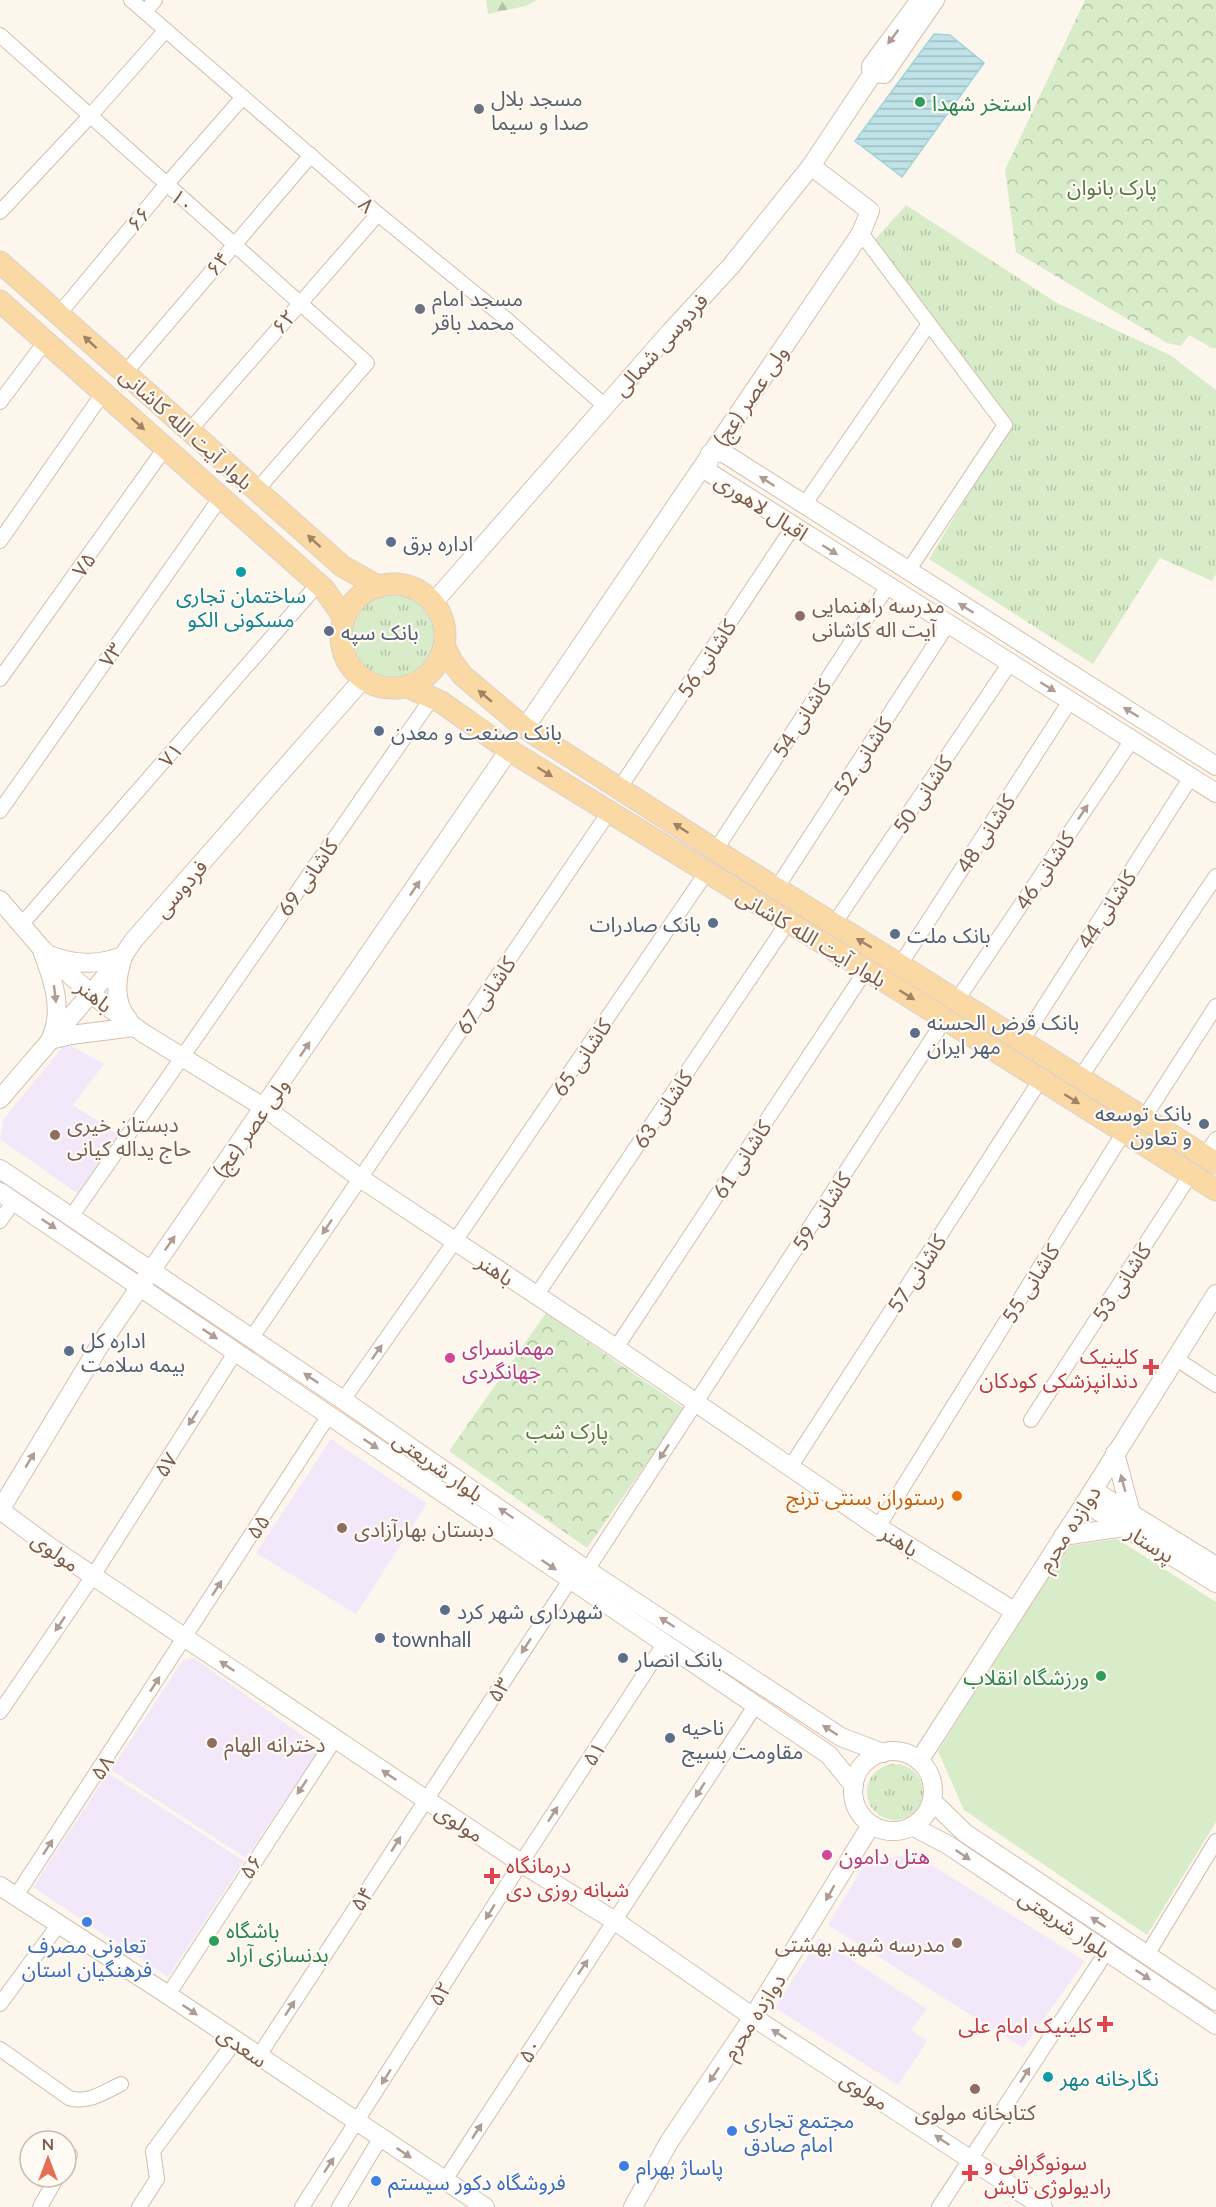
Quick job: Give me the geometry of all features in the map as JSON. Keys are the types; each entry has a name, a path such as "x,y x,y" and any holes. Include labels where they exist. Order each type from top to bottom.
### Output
{"main road":[{"name":"فردوسی شمالی","path":"873,74 872,66 920,0"},
{"name":"فردوسی شمالی","path":"873,74 884,74 935,0"},
{"name":"فردوسی شمالی","path":"433,603 731,266 811,166 873,74"},
{"name":"ولی عصر (عج)","path":"525,728 861,233 870,211 811,166"},
{"name":"بلوار آیت الله کاشانی","path":"0,262 342,566 379,587"},
{"path":"0,275 8,282 26,285"},
{"name":"بلوار آیت الله کاشانی","path":"2,299 45,342 321,586 344,618"},
{"name":"اقبال لاهوری","path":"1216,766 722,452 710,454 706,471 1216,793"},
{"path":"321,586 336,590 345,583 347,577 342,566"},
{"path":"394,585 410,588 433,603 443,623 444,646 438,662 417,682 387,688 363,679 351,666 343,651 341,635 344,618 360,597 379,587 394,585"},
{"name":"بلوار آیت الله کاشانی","path":"444,646 463,676 525,728 715,851 1144,1118 1212,1153"},
{"path":"437,700 440,682 448,675 463,676"},
{"name":"فردوسی","path":"0,1099 134,941 363,679"},
{"name":"بلوار آیت الله کاشانی","path":"406,686 437,700 509,750 945,1019 1216,1190"},
{"path":"1148,750 1160,731"},
{"name":"ولی عصر (عج)","path":"0,1510 100,1345 509,750"},
{"name":"باهنر","path":"0,900 42,949 90,994 134,1027 265,1107 360,1178 616,1348 878,1527 1014,1611"},
{"path":"42,949 61,959 90,963 123,956"},
{"path":"42,949 56,995 57,1017 50,1040 134,1027 121,1010 118,994 118,975 123,956"},
{"name":"بلوار شریعتی","path":"0,1169 71,1217 236,1351 829,1755 854,1786"},
{"name":"بلوار شریعتی","path":"7,1197 251,1339 343,1400 587,1570 841,1737 883,1753"},
{"name":"دوازده محرم","path":"919,1761 1216,1294"},
{"path":"1063,1536 1127,1520 1115,1453"},
{"name":"پرستار","path":"1089,1496 1216,1583"},
{"name":"مولوی","path":"0,1510 93,1576 335,1739 521,1863 615,1921 753,2017 1043,2207"},
{"name":"پرستار","path":"1127,1520 1216,1566"},
{"path":"570,1580 587,1570"},
{"path":"894,1751 905,1753 919,1761 932,1782 932,1801 928,1812 912,1827 891,1831 871,1825 857,1808 854,1797 857,1775 863,1765 872,1757 894,1751"},
{"name":"بلوار شریعتی","path":"932,1801 965,1833 1216,2001"},
{"name":"دوازده محرم","path":"633,2207 669,2142 753,2017 871,1825"},
{"name":"بلوار شریعتی","path":"912,1827 948,1845 1216,2025"},
{"name":"سعدی","path":"0,1886 236,2040 258,2057 485,2207"}],"street":[{"name":"۸","path":"131,0 378,214 505,318 605,406"},
{"path":"145,12 155,0"},
{"path":"0,212 90,116 166,30"},
{"name":"۱۰","path":"0,34 367,363 257,490"},
{"name":"۶۶","path":"59,314 166,185 243,97"},
{"name":"۶۴","path":"124,372 311,156"},
{"name":"۶۲","path":"190,430 378,214"},
{"path":"861,233 1005,425 908,571"},
{"path":"804,505 928,324"},
{"path":"0,402 45,342"},
{"path":"0,541 103,393"},
{"name":"۷۵","path":"0,680 165,448"},
{"name":"۷۳","path":"0,811 221,497"},
{"name":"کاشانی 56","path":"619,789 793,527"},
{"name":"۷۱","path":"21,925 321,586"},
{"name":"کاشانی 54","path":"715,851 888,586"},
{"name":"کاشانی 52","path":"776,889 948,624"},
{"name":"کاشانی 50","path":"834,924 1010,663"},
{"name":"کاشانی 69","path":"182,1056 437,700"},
{"name":"کاشانی 48","path":"900,965 1070,701"},
{"name":"کاشانی 46","path":"957,1000 1132,740"},
{"name":"کاشانی 44","path":"1022,1041 1191,777"},
{"name":"کاشانی 67","path":"360,1178 609,812"},
{"name":"کاشانی 65","path":"455,1241 706,873"},
{"path":"1080,1078 1216,876"},
{"name":"کاشانی 63","path":"536,1296 788,922"},
{"name":"کاشانی 61","path":"616,1348 866,970"},
{"path":"1144,1118 1216,1006"},
{"name":"کاشانی 59","path":"587,1570 945,1019"},
{"path":"71,1217 182,1056"},
{"name":"کاشانی 57","path":"791,1466 1041,1079"},
{"name":"کاشانی 55","path":"878,1527 1124,1132"},
{"name":"کاشانی 53","path":"1031,1420 1191,1174"},
{"path":"251,1339 360,1178"},
{"path":"0,1221 7,1197"},
{"path":"343,1400 455,1241"},
{"name":"۵۷","path":"0,1712 93,1576 236,1351"},
{"path":"1175,1358 1216,1385"},
{"name":"۵۵","path":"185,1637 329,1415"},
{"name":"۵۳","path":"425,1799 570,1580"},
{"name":"۵۸","path":"16,1896 185,1637"},
{"name":"۵۱","path":"521,1863 664,1644"},
{"name":"۵۰","path":"445,2180 755,1706"},
{"name":"۵۶","path":"168,1995 335,1739"},
{"name":"۵۴","path":"258,2057 425,1799"},
{"path":"1147,1955 1216,1841"},
{"name":"۵۲","path":"357,2122 521,1863"},
{"path":"0,2004 59,1924"},
{"path":"939,2207 1107,1951"},
{"path":"139,2207 157,2179 153,2151 236,2040"},
{"path":"2,2053 77,2100 87,2100 121,2084"},
{"path":"302,2207 357,2122"},
{"path":"339,2207 381,2137"},
{"path":"40,2207 50,2189"}],"shaded area":[{"path":"66,1043 104,1064 73,1105 118,1134 81,1196 0,1139 3,1120"},
{"name":"دبستان بهارآزادی","path":"331,1439 427,1504 356,1614 256,1553"},
{"path":"194,1658 320,1748 246,1858 111,1770 183,1660"},
{"path":"108,1773 244,1861 168,1977 33,1887"},
{"name":"مدرسه شهید بهشتی","path":"906,1855 930,1864 1085,1961 1023,2048 828,1925 863,1867 884,1858"},
{"path":"819,1938 927,2009 911,2030 927,2041 898,2085 775,2008"}],"green space":[{"path":"486,0 537,0 526,6 488,14"},
{"name":"پارک بانوان","path":"1085,0 1216,0 1216,348 1189,335 1181,346 1167,343 1016,252 1005,170"},
{"path":"906,205 1057,303 1170,355 1216,390 1216,574 1212,581 1160,558 1093,664 929,559 1010,426 874,241"},
{"path":"392,591 409,595 424,604 433,619 437,636 433,653 424,668 409,677 392,681 375,677 360,668 351,653 347,636 351,619 360,604 375,595"},
{"name":"پارک شب","path":"546,1313 685,1409 587,1548 449,1451"},
{"name":"ورزشگاه انقلاب","path":"1117,1539 1216,1602 1216,1822 1147,1935 964,1810 938,1751 1068,1546"},
{"path":"889,1764 901,1764 911,1768 919,1776 923,1792 919,1808 911,1816 901,1820 889,1820 879,1816 871,1808 867,1798 867,1786 871,1776 879,1768"}],"water":[{"name":"استخر شهدا","path":"934,34 950,35 984,63 902,177 855,141"}],"place":[{"name":"استخر شهدا","path":"920,102"},
{"name":"مسجد بلال صدا و سیما","path":"479,109"},
{"name":"مسجد امام محمد باقر","path":"420,309"},
{"name":"اداره برق","path":"391,542"},
{"name":"ساختمان تجاری مسکونی الکو","path":"241,572"},
{"name":"مدرسه راهنمایی آیت اله کاشانی","path":"800,616"},
{"name":"بانک سپه","path":"329,631"},
{"name":"بانک صنعت و معدن","path":"379,731"},
{"name":"بانک صادرات","path":"713,923"},
{"name":"بانک ملت","path":"895,934"},
{"name":"بانک قرض الحسنه مهر ایران","path":"915,1033"},
{"name":"بانک توسعه و تعاون","path":"1204,1124"},
{"name":"دبستان خیری حاج یداله کیانی","path":"55,1135"},
{"name":"اداره کل بیمه سلامت","path":"69,1351"},
{"name":"مهمانسرای جهانگردی","path":"450,1358"},
{"name":"کلینیک دندانپزشکی کودکان","path":"1151,1367"},
{"name":"رستوران سنتی ترنج","path":"957,1496"},
{"name":"دبستان بهارآزادی","path":"342,1528"},
{"name":"شهرداری شهر کرد","path":"445,1610"},
{"name":"townhall","path":"380,1638"},
{"name":"بانک انصار","path":"623,1658"},
{"name":"ورزشگاه انقلاب","path":"1101,1676"},
{"name":"ناحیه مقاومت بسیج","path":"670,1738"},
{"name":"دخترانه الهام","path":"212,1743"},
{"name":"هتل دامون","path":"827,1855"},
{"name":"درمانگاه شبانه روزی دی","path":"492,1876"},
{"name":"تعاونی مصرف فرهنگیان استان","path":"87,1922"},
{"name":"باشگاه بدنسازى آراد","path":"214,1941"},
{"name":"مدرسه شهید بهشتی","path":"957,1943"},
{"name":"کلینیک امام علی","path":"1105,2024"},
{"name":"نگارخانه مهر","path":"1048,2077"},
{"name":"کتابخانه مولوی","path":"975,2089"},
{"name":"مجتمع تجاری امام صادق","path":"732,2131"},
{"name":"پاساژ بهرام","path":"624,2166"},
{"name":"سونوگرافی و رادیولوژی تابش","path":"970,2173"},
{"name":"فروشگاه دکور سیستم","path":"376,2181"}]}
